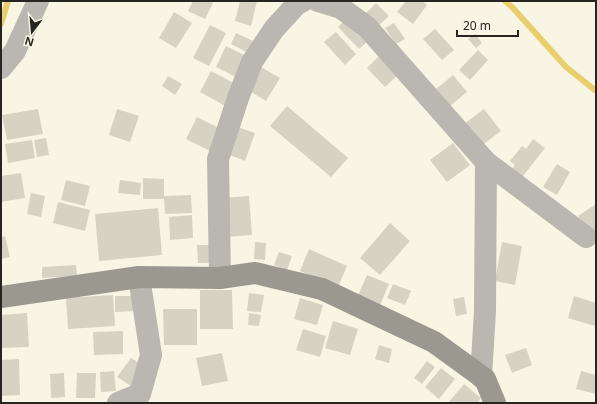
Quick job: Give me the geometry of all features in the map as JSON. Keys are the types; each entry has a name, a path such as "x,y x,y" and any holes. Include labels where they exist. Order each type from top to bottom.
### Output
{"street":[{"path":"1,68 14,50 38,1"},
{"path":"220,278 218,159 238,98 252,62 274,28 296,5 303,1"},
{"path":"318,1 341,8 367,27 486,162 586,237"},
{"path":"481,376 484,311 486,162"},
{"path":"1,297 139,277 220,278 255,273 322,289 434,342 485,379 495,403"},
{"path":"118,403 140,394 151,355 139,277"}],"building":[{"path":"193,1 210,1 213,3 205,19 188,11"},
{"path":"240,1 257,1 251,26 235,21"},
{"path":"406,1 422,1 427,5 413,24 397,12"},
{"path":"376,3 389,16 377,27 365,14"},
{"path":"174,12 192,23 176,48 159,38"},
{"path":"347,18 368,41 359,49 338,27"},
{"path":"394,23 405,39 396,44 385,28"},
{"path":"210,25 226,33 209,66 193,58"},
{"path":"435,29 454,50 442,60 423,39"},
{"path":"336,32 356,54 345,65 324,42"},
{"path":"236,33 260,44 254,56 231,44"},
{"path":"475,34 482,43 476,48 468,39"},
{"path":"226,46 250,58 240,79 216,67"},
{"path":"478,50 488,60 470,80 459,70"},
{"path":"382,53 400,73 385,87 367,68"},
{"path":"259,66 280,78 266,101 246,89"},
{"path":"211,71 239,86 227,107 200,92"},
{"path":"453,75 467,92 450,106 436,89"},
{"path":"168,76 182,84 175,95 162,86"},
{"path":"287,106 348,158 331,177 270,126"},
{"path":"38,109 43,134 7,140 2,115"},
{"path":"117,109 139,116 130,142 109,135"},
{"path":"484,109 501,131 481,146 464,124"},
{"path":"197,117 223,130 212,152 186,139"},
{"path":"232,125 255,133 245,161 222,152"},
{"path":"46,138 49,155 37,157 34,140"},
{"path":"533,139 545,148 519,181 508,173 515,165 510,161 522,146 526,149"},
{"path":"32,140 35,158 8,163 5,144"},
{"path":"453,143 470,165 447,182 430,160"},
{"path":"557,164 570,172 557,195 543,187"},
{"path":"21,173 25,198 1,202 1,176"},
{"path":"143,178 164,179 164,196 191,195 192,213 165,214 164,199 143,199"},
{"path":"66,180 90,186 85,206 61,200"},
{"path":"120,180 141,183 140,195 118,193"},
{"path":"31,193 45,196 41,217 27,214"},
{"path":"249,196 252,235 224,237 221,198"},
{"path":"58,202 90,210 85,231 53,223"},
{"path":"596,204 596,237 593,239 578,216"},
{"path":"158,208 162,255 99,261 95,214"},
{"path":"192,215 193,238 170,240 169,217"},
{"path":"390,223 410,241 380,275 360,258"},
{"path":"5,236 10,257 1,259 1,237"},
{"path":"255,242 266,243 265,260 254,259"},
{"path":"502,242 522,246 515,285 495,281"},
{"path":"197,245 214,245 215,263 198,263"},
{"path":"309,249 347,266 338,287 300,271"},
{"path":"279,252 292,256 287,270 274,265"},
{"path":"76,265 77,276 42,278 42,267"},
{"path":"367,275 389,284 379,308 357,298"},
{"path":"393,284 411,291 405,305 387,298"},
{"path":"200,290 232,290 233,329 200,329"},
{"path":"249,293 264,295 261,312 247,311"},
{"path":"113,295 115,326 68,329 66,298"},
{"path":"115,296 137,296 137,311 115,312"},
{"path":"574,296 596,303 595,326 568,318"},
{"path":"464,297 467,314 456,316 453,299"},
{"path":"300,298 323,305 317,325 294,319"},
{"path":"163,309 197,309 197,345 164,345"},
{"path":"27,313 29,347 1,348 1,315"},
{"path":"249,313 261,315 259,326 248,325"},
{"path":"333,321 358,329 350,355 325,348"},
{"path":"303,329 326,336 320,357 296,350"},
{"path":"123,331 123,354 94,355 93,332"},
{"path":"379,345 392,349 389,363 375,359"},
{"path":"526,348 532,365 512,373 505,355"},
{"path":"222,353 228,381 202,386 196,358"},
{"path":"131,358 144,366 131,386 117,377"},
{"path":"19,359 20,395 1,396 1,360"},
{"path":"427,361 435,367 422,384 414,378"},
{"path":"441,368 455,379 439,399 425,387"},
{"path":"114,371 116,391 101,392 100,372"},
{"path":"581,371 596,375 596,394 576,389"},
{"path":"64,373 65,397 51,398 50,374"},
{"path":"77,373 96,373 95,398 76,398"},
{"path":"464,384 481,398 477,403 448,403"}],"waterway":[{"path":"1,24 8,1"},
{"path":"505,1 566,67 596,91"}]}
